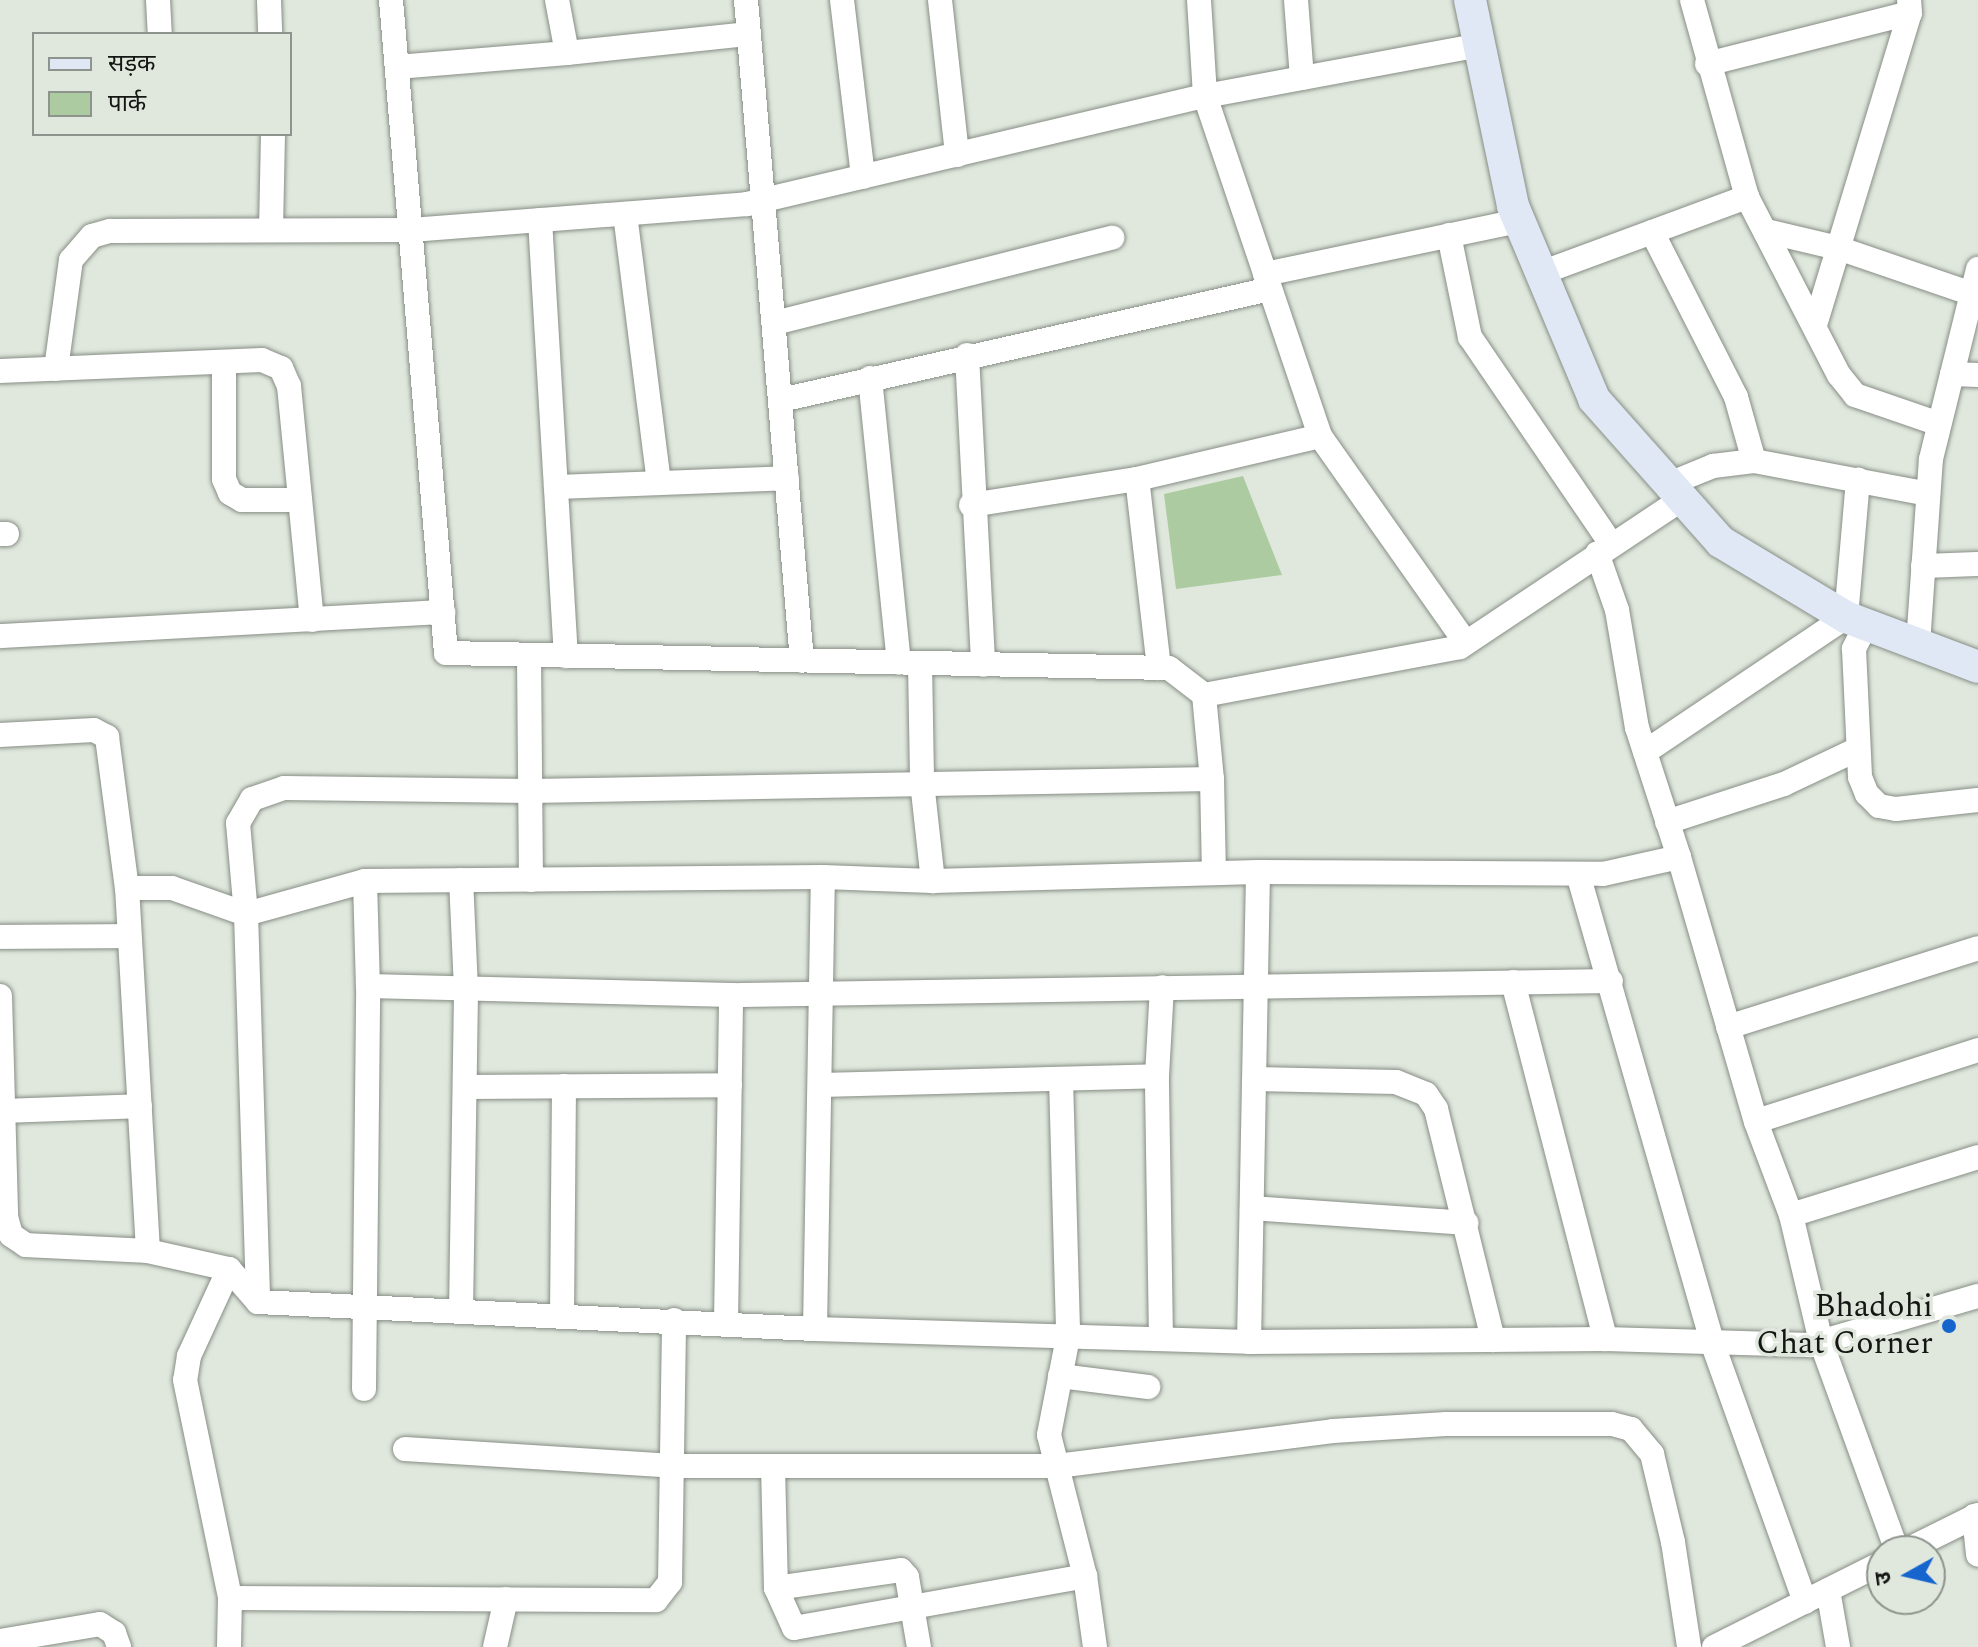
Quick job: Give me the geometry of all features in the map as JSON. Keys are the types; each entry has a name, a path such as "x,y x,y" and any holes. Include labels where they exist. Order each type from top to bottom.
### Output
{"main road":[{"path":"1470,0 1519,221 1594,399 1721,542 1856,621 1978,667"}],"street":[{"path":"158,0 160,32"},
{"path":"269,0 270,32"},
{"path":"391,0 446,653 1169,668 1204,695 1212,779 1214,873"},
{"path":"557,0 567,53"},
{"path":"746,0 802,661"},
{"path":"842,0 863,177"},
{"path":"940,0 957,155"},
{"path":"1199,0 1205,96 1320,436 1466,643"},
{"path":"1296,0 1302,78"},
{"path":"1692,0 1707,64 1747,197 1839,375 1855,395 1939,424"},
{"path":"1707,64 1909,6"},
{"path":"1815,325 1909,6"},
{"path":"397,67 749,34"},
{"path":"56,369 71,260 92,236 110,231 411,230 765,200 1205,96 1479,45"},
{"path":"271,230 273,136"},
{"path":"1541,273 1747,197"},
{"path":"625,214 659,483"},
{"path":"540,220 566,656"},
{"path":"781,400 1449,235 1519,221"},
{"path":"1766,231 1838,248 1972,294"},
{"path":"1652,232 1736,397 1754,461"},
{"path":"1449,235 1470,337 1604,549 1617,610 1627,687 1645,752 1757,1121 1791,1215 1821,1342 1891,1535"},
{"path":"775,323 1112,238"},
{"path":"1918,644 1928,494 1939,424 1978,269"},
{"path":"967,355 971,505 983,665"},
{"path":"0,371 262,360 285,376 312,620"},
{"path":"224,363 224,479 230,493 242,500 300,500"},
{"path":"1952,374 1978,375"},
{"path":"870,378 909,663 933,881"},
{"path":"971,505 1137,479 1320,436"},
{"path":"1204,695 1466,643 1604,549 1713,466 1754,461 1928,494"},
{"path":"556,487 787,478"},
{"path":"1137,479 1159,668"},
{"path":"1858,480 1854,649 1860,777 1879,806 1896,809 1978,800"},
{"path":"1923,566 1978,564"},
{"path":"0,636 443,612"},
{"path":"1645,752 1856,621"},
{"path":"529,655 531,880"},
{"path":"0,735 94,730 107,737 127,888 148,1251"},
{"path":"1667,822 1784,784 1858,749"},
{"path":"258,1302 246,914 238,823 252,799 262,793 284,788 530,791 1212,779"},
{"path":"127,888 172,888 246,914 365,881 823,877 933,881 1258,872 1603,874 1679,857"},
{"path":"1249,1342 1258,872"},
{"path":"1578,874 1712,1342 1805,1602"},
{"path":"815,1329 823,877"},
{"path":"461,880 466,989 461,1312"},
{"path":"364,1389 368,986 365,881"},
{"path":"0,937 129,936"},
{"path":"1728,1027 1978,948"},
{"path":"368,986 731,995 1611,981"},
{"path":"1513,982 1605,1339"},
{"path":"1161,1339 1157,1076 1162,987"},
{"path":"726,1322 731,995"},
{"path":"0,996 6,1217 18,1242 148,1251 229,1269 258,1302 726,1322 815,1329 1249,1342 1605,1339 1821,1342 1978,1296"},
{"path":"1757,1121 1978,1050"},
{"path":"821,1085 1157,1076"},
{"path":"1061,1079 1068,1337 1049,1435 1085,1576 1095,1647"},
{"path":"1255,1079 1415,1086 1436,1109 1493,1340"},
{"path":"466,1087 730,1085"},
{"path":"562,1316 564,1086"},
{"path":"2,1111 140,1106"},
{"path":"1791,1215 1978,1157"},
{"path":"1252,1208 1466,1223"},
{"path":"229,1269 189,1356 185,1380 230,1598 229,1647"},
{"path":"230,1598 656,1600 670,1582 674,1320"},
{"path":"1060,1376 1148,1387"},
{"path":"405,1449 673,1466 1057,1466 1333,1431 1446,1424 1612,1424 1631,1429 1652,1454 1673,1542 1689,1647"},
{"path":"773,1466 776,1588 794,1628 913,1610 1085,1576"},
{"path":"1937,1535 1976,1516 1978,1555"},
{"path":"776,1588 901,1570 913,1610 919,1647"},
{"path":"1714,1647 1866,1571"},
{"path":"1828,1590 1838,1647"},
{"path":"495,1647 506,1599"},
{"path":"0,1641 100,1624 114,1633 119,1647"}],"green space":[{"path":"1243,476 1282,575 1176,589 1164,494"}],"place":[{"name":"Bhadohi Chat Corner","path":"1949,1326"}]}
